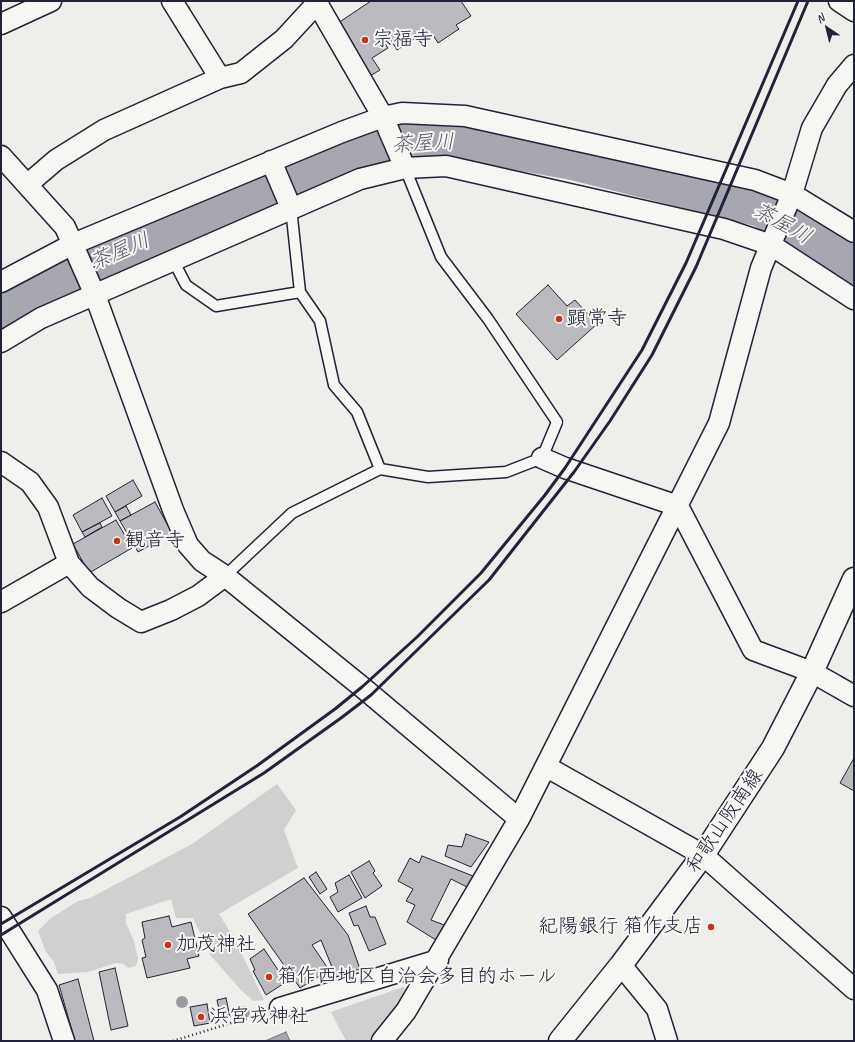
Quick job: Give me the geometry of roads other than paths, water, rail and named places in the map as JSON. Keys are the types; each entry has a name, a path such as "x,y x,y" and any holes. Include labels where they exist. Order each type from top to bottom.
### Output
{"main road":[{"name":"和歌山阪南線","path":"560,1041 621,966 703,855 773,748 812,672 854,579"}],"street":[{"path":"1,24 52,1"},
{"path":"172,1 220,78"},
{"path":"839,1 854,12"},
{"path":"28,184 56,160 104,130 220,78 241,73 284,39 318,2 386,123 403,164"},
{"path":"382,1041 406,1011 438,960 519,819 547,767 720,423 761,268 792,194 812,128 837,85 854,65"},
{"path":"1,282 273,165 342,132 386,123 402,112 465,116 755,180 792,194 854,232"},
{"path":"1,156 28,184 65,227 76,249 93,291 173,510 188,545 202,561 225,576 362,687 519,819"},
{"path":"1,342 41,318 93,291 173,260 289,204 403,164 446,166 724,229 771,242 854,299"},
{"path":"273,165 289,204"},
{"path":"542,458 565,468 678,506 753,650 812,672 854,696"},
{"path":"1,462 30,482 48,507 69,563 90,587 118,608 141,622 171,610 198,596 225,576"},
{"path":"1,602 69,563"},
{"path":"547,767 703,855 854,989"},
{"path":"1,916 47,990 64,1041"},
{"path":"280,1008 438,960"},
{"path":"621,966 657,1009 667,1041"}],"lane":[{"path":"225,576 292,513 380,469 428,477 506,472 542,458 557,422 488,319 441,257 403,164"},
{"path":"289,204 300,292 320,321 334,385 357,412 380,469"},
{"path":"173,260 186,286 216,306 300,292"}],"waterway":[{"name":"茶屋川","path":"1,309 15,300 61,278 340,158 388,144 450,139 573,161 761,208 854,267"}],"railway":[{"path":"1,924 180,817 258,765 335,709 362,687 417,637 481,573 545,495 565,468 642,350 686,263 798,1"},
{"path":"1,935 264,773 341,718 371,695 489,580 574,472 610,421 652,355 696,267 808,1"}],"place":[{"name":"宗福寺","path":"365,40"},
{"name":"顕常寺","path":"559,319"},
{"name":"観音寺","path":"117,541"},
{"name":"紀陽銀行 箱作支店","path":"711,927"},
{"name":"加茂神社","path":"168,945"},
{"name":"箱作西地区自治会多目的ホール","path":"269,977"},
{"name":"浜宮戎神社","path":"201,1017"}]}
